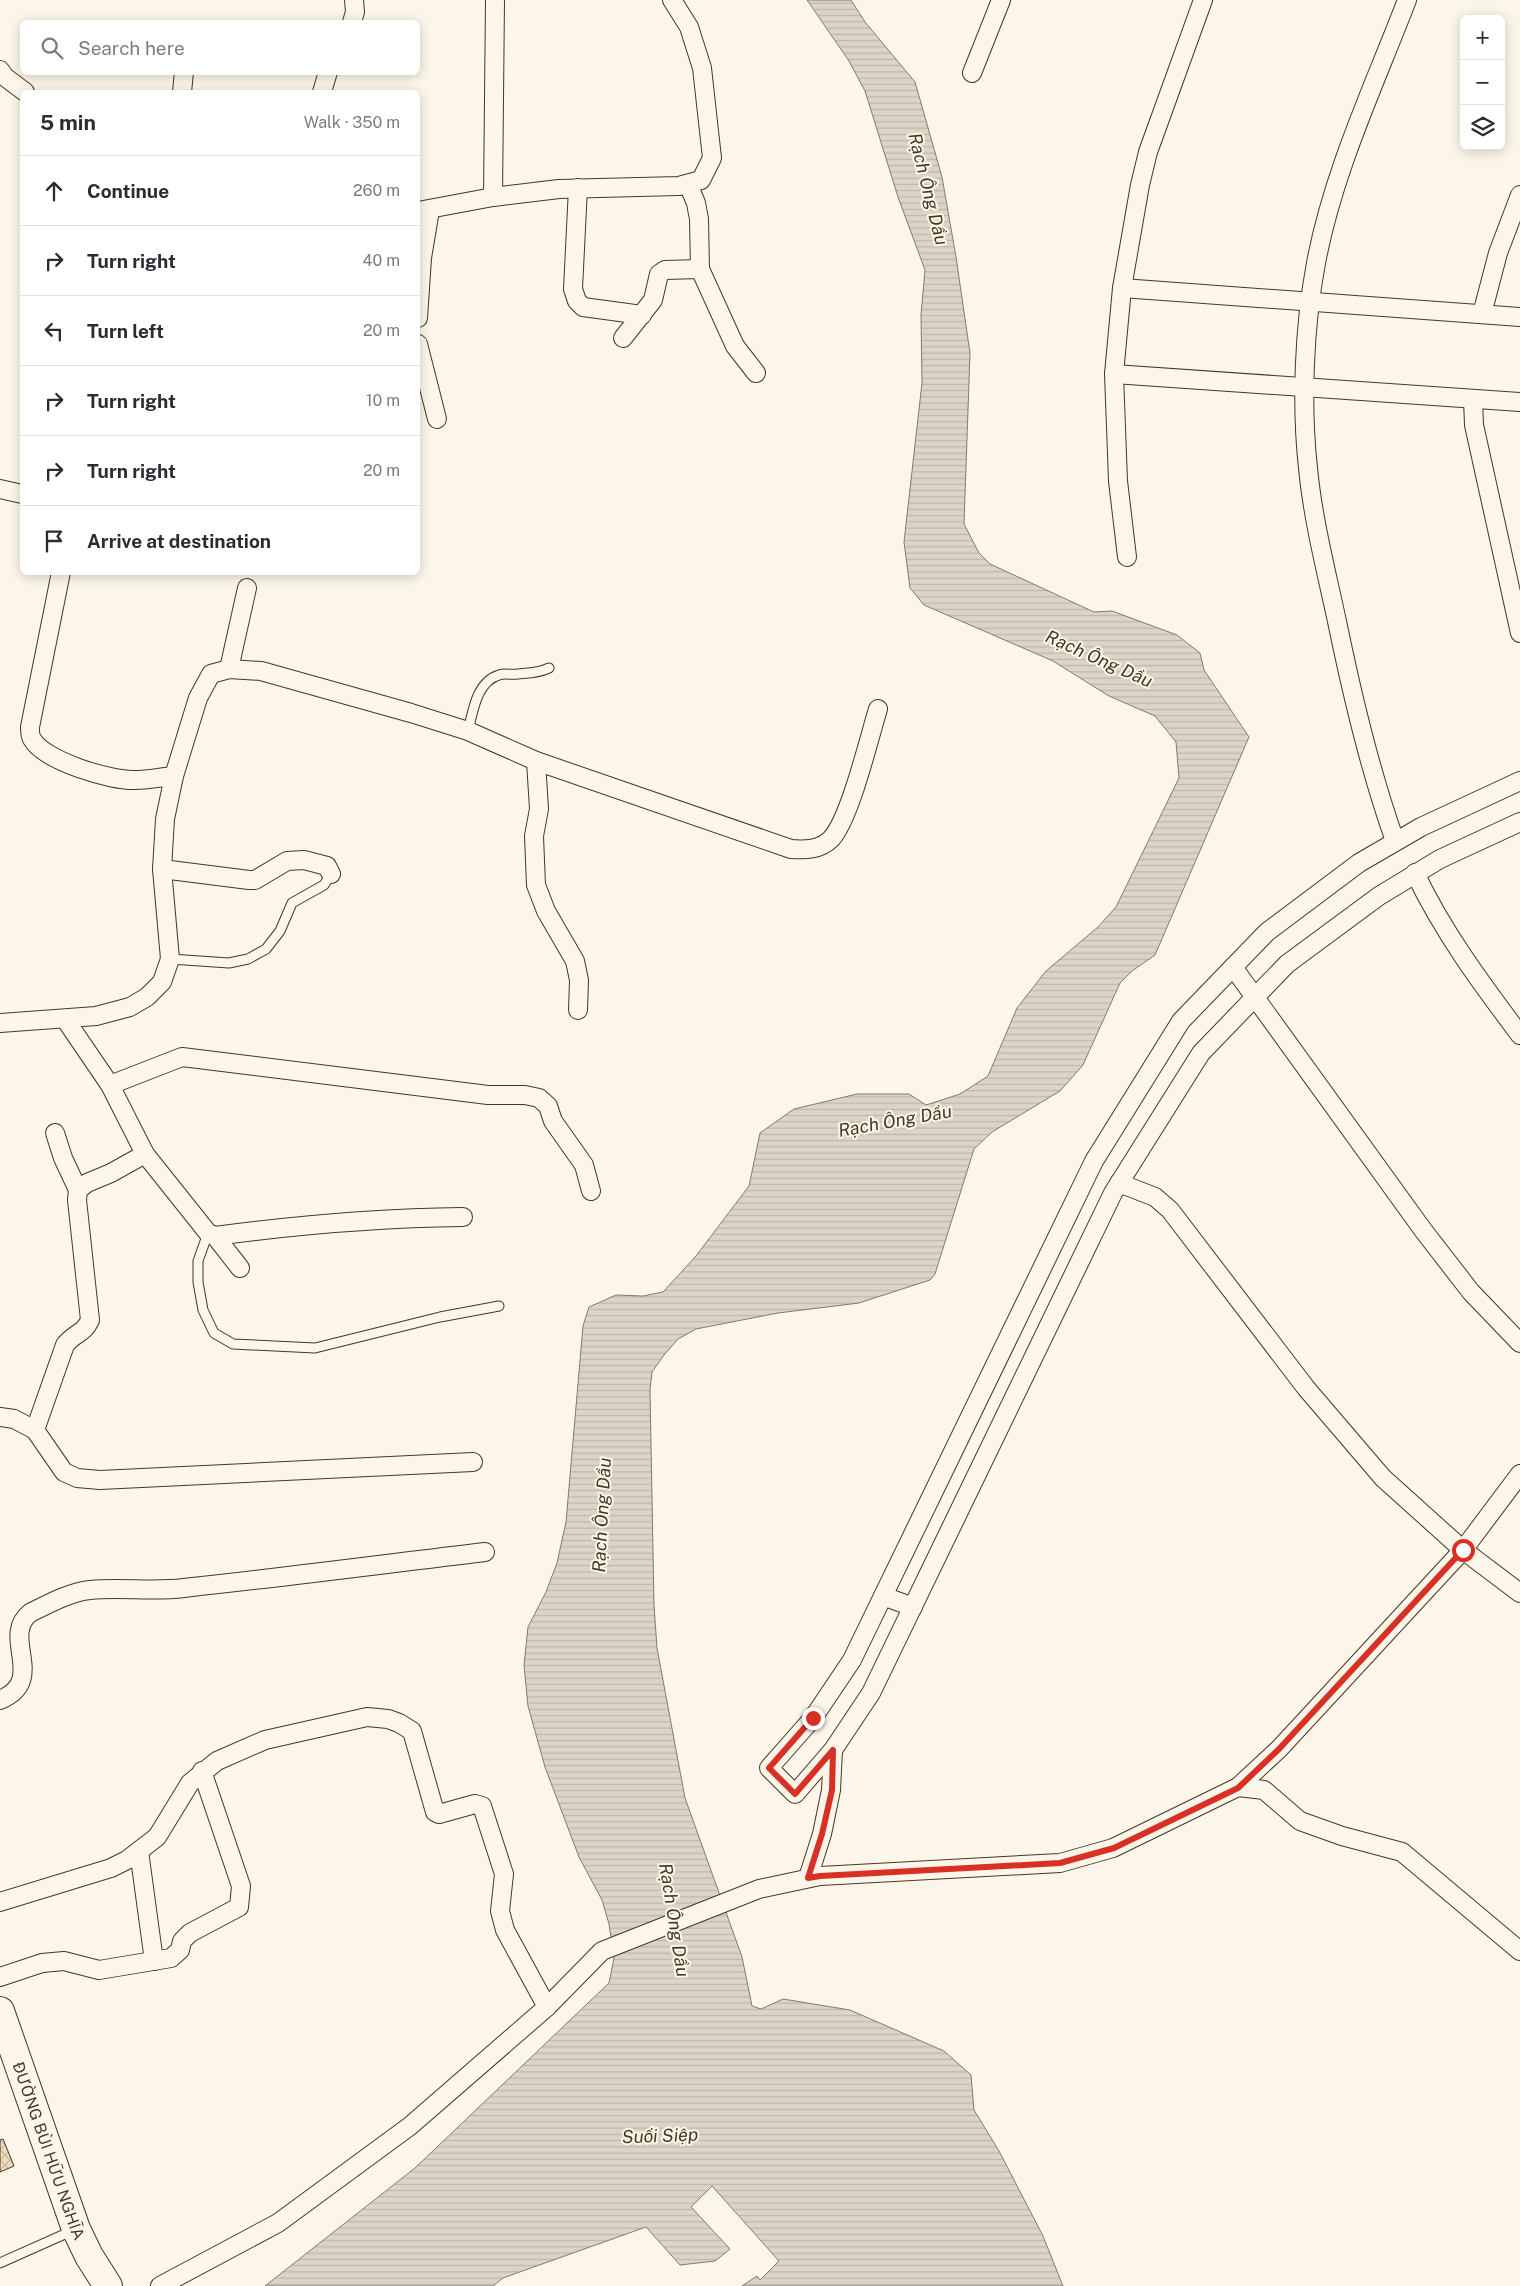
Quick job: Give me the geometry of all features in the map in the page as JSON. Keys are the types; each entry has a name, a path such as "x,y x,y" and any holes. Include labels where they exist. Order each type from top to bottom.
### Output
{"main road":[{"name":"ĐƯỜNG BÙI HỮU NGHĨA","path":"0,2010 76,2229 89,2256 108,2286"}],"street":[{"path":"353,20 355,12 354,0"},
{"path":"493,197 494,0"},
{"path":"420,288 424,211 493,197 578,188 688,184 701,180 712,158 702,68 689,27 672,0"},
{"path":"972,73 1001,0"},
{"path":"1127,557 1115,438 1114,374 1122,288 1140,185 1148,152 1203,0"},
{"path":"1395,841 1375,786 1314,510 1308,467 1304,387 1311,302 1316,265 1324,229 1343,167 1408,0"},
{"path":"0,70 5,77 22,90"},
{"path":"182,90 184,75"},
{"path":"323,90 327,75"},
{"path":"688,184 696,203 699,219 700,269 734,346 756,373"},
{"path":"578,188 574,296 583,307 642,315"},
{"path":"1482,314 1498,253 1520,195"},
{"path":"624,338 653,300 659,274 665,270 700,269"},
{"path":"1122,288 1520,317"},
{"path":"420,352 437,419"},
{"path":"1114,374 1520,402"},
{"path":"1473,399 1474,425 1520,632"},
{"path":"0,489 20,494"},
{"path":"60,575 30,728 32,739 47,753 70,765 115,779 135,780 174,776"},
{"path":"229,669 246,588"},
{"path":"0,1023 96,1016 130,1007 147,997 162,982 170,959 162,869 165,819 174,776 202,686 211,674 229,669 261,671 411,713 468,731 536,761 791,849 810,850 830,839 846,811 878,709"},
{"path":"536,761 539,809 534,836 536,885 546,911 561,934 574,961 579,980 578,1010"},
{"path":"1520,781 1421,826 1359,864 1275,926 1233,966 1181,1021 1094,1161 852,1660 813,1718 769,1768 795,1794 833,1750 871,1693 1119,1183 1191,1066 1255,996 1294,958 1379,896 1416,873 1440,859 1520,822"},
{"path":"162,869 255,880 287,862 304,860 327,866 331,874"},
{"path":"1416,873 1449,937 1520,1035"},
{"path":"1233,966 1423,1230 1471,1292 1520,1343"},
{"path":"66,1019 110,1084 145,1154 240,1268"},
{"path":"110,1084 182,1057 488,1095 525,1095 539,1098 548,1106 553,1121 584,1165 591,1191"},
{"path":"35,1430 65,1345 71,1337 86,1330 90,1320 77,1200 78,1190 62,1158 55,1133"},
{"path":"78,1190 87,1183 111,1173 145,1154"},
{"path":"1119,1183 1155,1197 1170,1210 1190,1234 1270,1343 1350,1441 1383,1478 1463,1550 1520,1593"},
{"path":"212,1235 350,1222 463,1217"},
{"path":"0,1416 14,1419 35,1430 64,1472 77,1478 100,1480 473,1462"},
{"path":"160,2286 278,2223 410,2126 547,2007 602,1951 759,1889 808,1878 1060,1863 1114,1848 1238,1788 1279,1749 1463,1550 1520,1474"},
{"path":"0,1700 14,1692 19,1684 12,1644 13,1630 17,1621 68,1596 89,1590 171,1590 485,1552"},
{"path":"883,1596 913,1607"},
{"path":"0,1902 111,1868 139,1851 156,1837 190,1783 202,1771 217,1761 265,1740 367,1717 388,1719 412,1731 435,1812 439,1814 475,1804 482,1806 504,1874 500,1911 505,1930 547,2007"},
{"path":"808,1878 822,1834 832,1790 833,1750"},
{"path":"0,1977 42,1963 64,1961 99,1970 171,1958 180,1950 182,1941 190,1934 239,1907 241,1886 202,1771"},
{"path":"1238,1788 1264,1790 1300,1821 1342,1836 1402,1852 1520,1951"},
{"path":"139,1851 154,1961"}],"lane":[{"path":"468,731 476,700 483,686 489,680 500,675 535,673 549,668"},
{"path":"170,959 229,962 248,959 266,949 280,931 292,903 324,885 331,874"},
{"path":"212,1235 198,1261 198,1282 203,1310 214,1333 233,1344 315,1348 440,1317 499,1306"},
{"path":"0,2263 76,2229"}],"water":[{"path":"807,0 851,0 865,22 915,82 942,177 970,353 964,524 979,553 990,564 1094,612 1112,611 1177,635 1200,653 1204,670 1249,737 1155,955 1132,971 1120,983 1083,1065 1060,1091 992,1132 974,1149 935,1274 930,1280 859,1303 778,1313 696,1329 678,1339 652,1372 650,1390 654,1606 657,1648 685,1798 742,1957 752,2006 761,2009 783,1999 850,2010 944,2051 971,2075 974,2110 999,2151 1043,2236 1063,2286 742,2286 757,2276 760,2280 779,2261 712,2186 691,2207 730,2249 715,2261 680,2265 646,2227 503,2278 493,2286 265,2286 415,2168 609,1983 614,1958 609,1924 602,1900 579,1857 545,1767 528,1706 524,1665 528,1627 546,1592 557,1563 566,1522 583,1326 589,1307 616,1295 643,1296 663,1292 696,1256 749,1186 760,1133 794,1109 857,1094 909,1094 926,1105 960,1094 988,1076 1017,1008 1046,971 1098,927 1116,907 1179,778 1176,742 1155,716 1109,696 1053,661 924,605 910,588 904,542 922,383 921,315 925,270 898,197 865,91 849,61"}],"building":[{"path":"3,2139 14,2166 0,2172 0,2140"}],"route":[{"path":"813,1718 769,1768 795,1794 833,1750 832,1790 822,1834 808,1878 1060,1863 1114,1848 1238,1788 1279,1749 1463,1550"}],"water label":[{"name":"Rạch Ông Dầu","path":"928,189"},
{"name":"Rạch Ông Dầu","path":"1099,659"},
{"name":"Rạch Ông Dầu","path":"895,1121"},
{"name":"Rạch Ông Dầu","path":"602,1515"},
{"name":"Rạch Ông Dầu","path":"674,1920"},
{"name":"Suối Siệp","path":"660,2136"}]}
